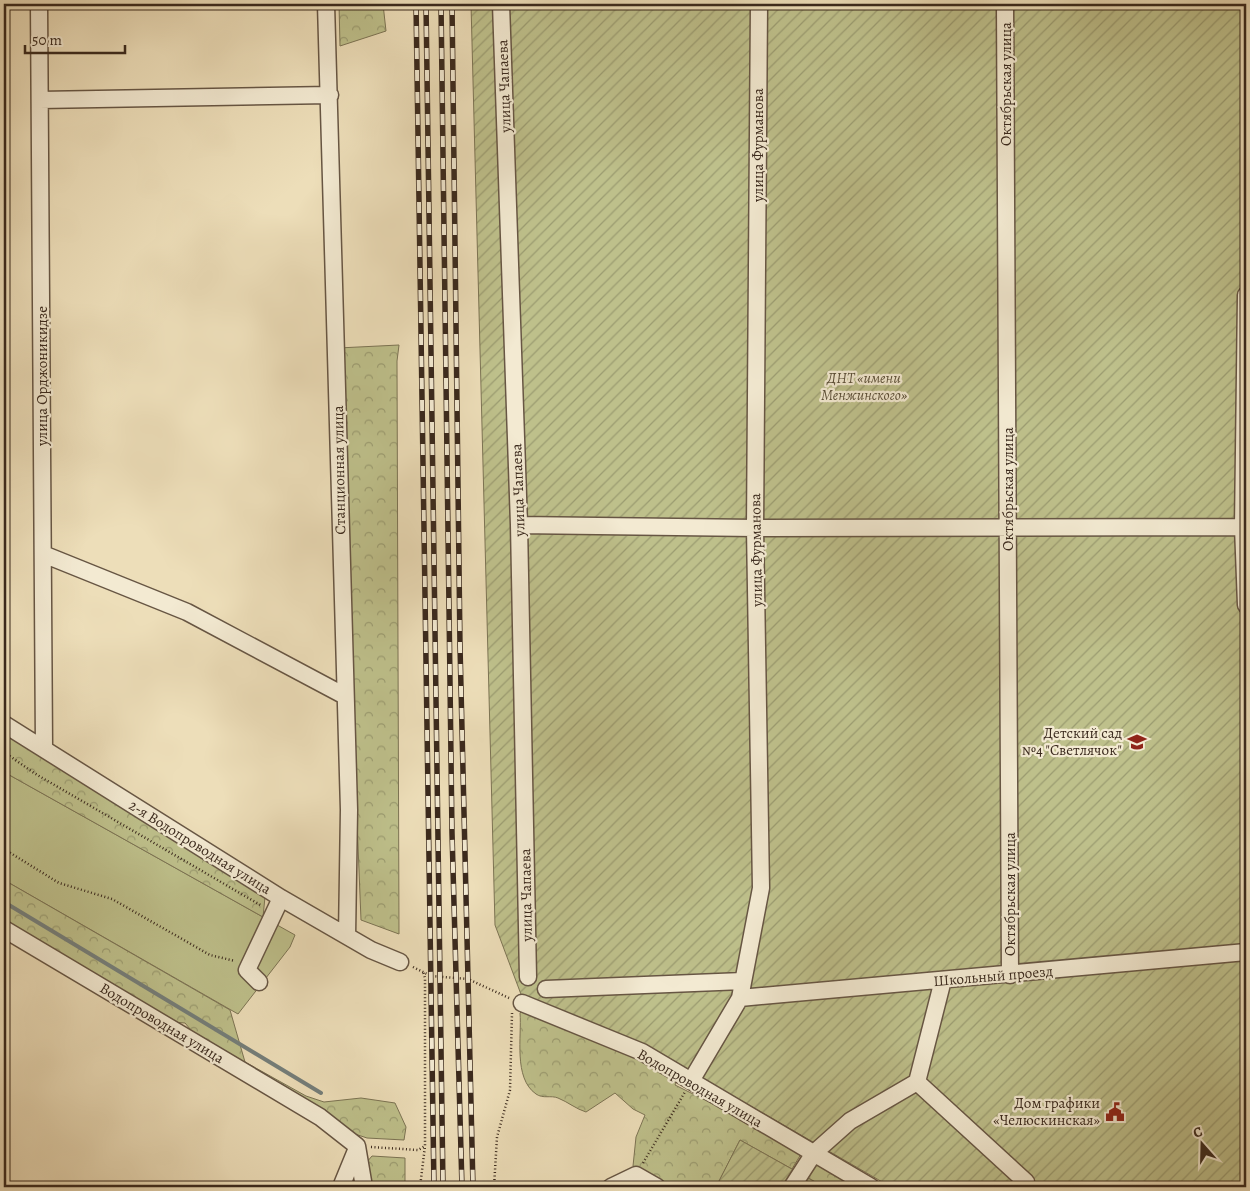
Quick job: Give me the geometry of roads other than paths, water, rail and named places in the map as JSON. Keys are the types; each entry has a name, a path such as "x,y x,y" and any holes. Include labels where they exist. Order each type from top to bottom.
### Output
{"street":[{"name":"улица Орджоникидзе","path":"39,4 44,748"},
{"name":"Станционная улица","path":"326,4 349,810 347,936"},
{"name":"улица Чапаева","path":"501,4 519,525 528,977"},
{"name":"улица Фурманова","path":"691,1081 740,998 761,888 755,528 759,4"},
{"name":"Октябрьская улица","path":"1005,4 1010,975"},
{"path":"40,100 330,95"},
{"path":"1246,295 1243,526 1246,605"},
{"path":"519,525 755,528 1243,526"},
{"path":"43,554 187,612 345,696"},
{"name":"2-я Водопроводная улица","path":"4,724 44,748 278,905 347,936 370,950 400,962"},
{"path":"259,982 247,970 278,905"},
{"name":"Водопроводная улица","path":"4,929 320,1117 358,1146"},
{"name":"Школьный проезд","path":"740,998 1010,975 1246,952"},
{"path":"792,1187 814,1154 850,1121 917,1082 943,980"},
{"path":"546,989 744,981"},
{"name":"Водопроводная улица","path":"516,1004 642,1052 871,1187"},
{"path":"917,1082 1026,1182"},
{"path":"341,1187 358,1146"},
{"path":"358,1146 364,1187"},
{"path":"611,1187 636,1175 657,1187"}],"waterway":[{"path":"4,902 321,1093"}],"railway":[{"path":"416,4 434,1187"},
{"path":"426,4 443,1187"},
{"path":"441,4 452,833 462,1187"},
{"path":"452,4 460,646 473,1187"}],"place":[{"name":"Детский сад №4 \"Светлячок\"","path":"1137,742"},
{"name":"Дом графики «Челюскинская»","path":"1115,1112"}],"park label":[{"name":"ДНТ «имени Менжинского»","path":"864,386"}]}
